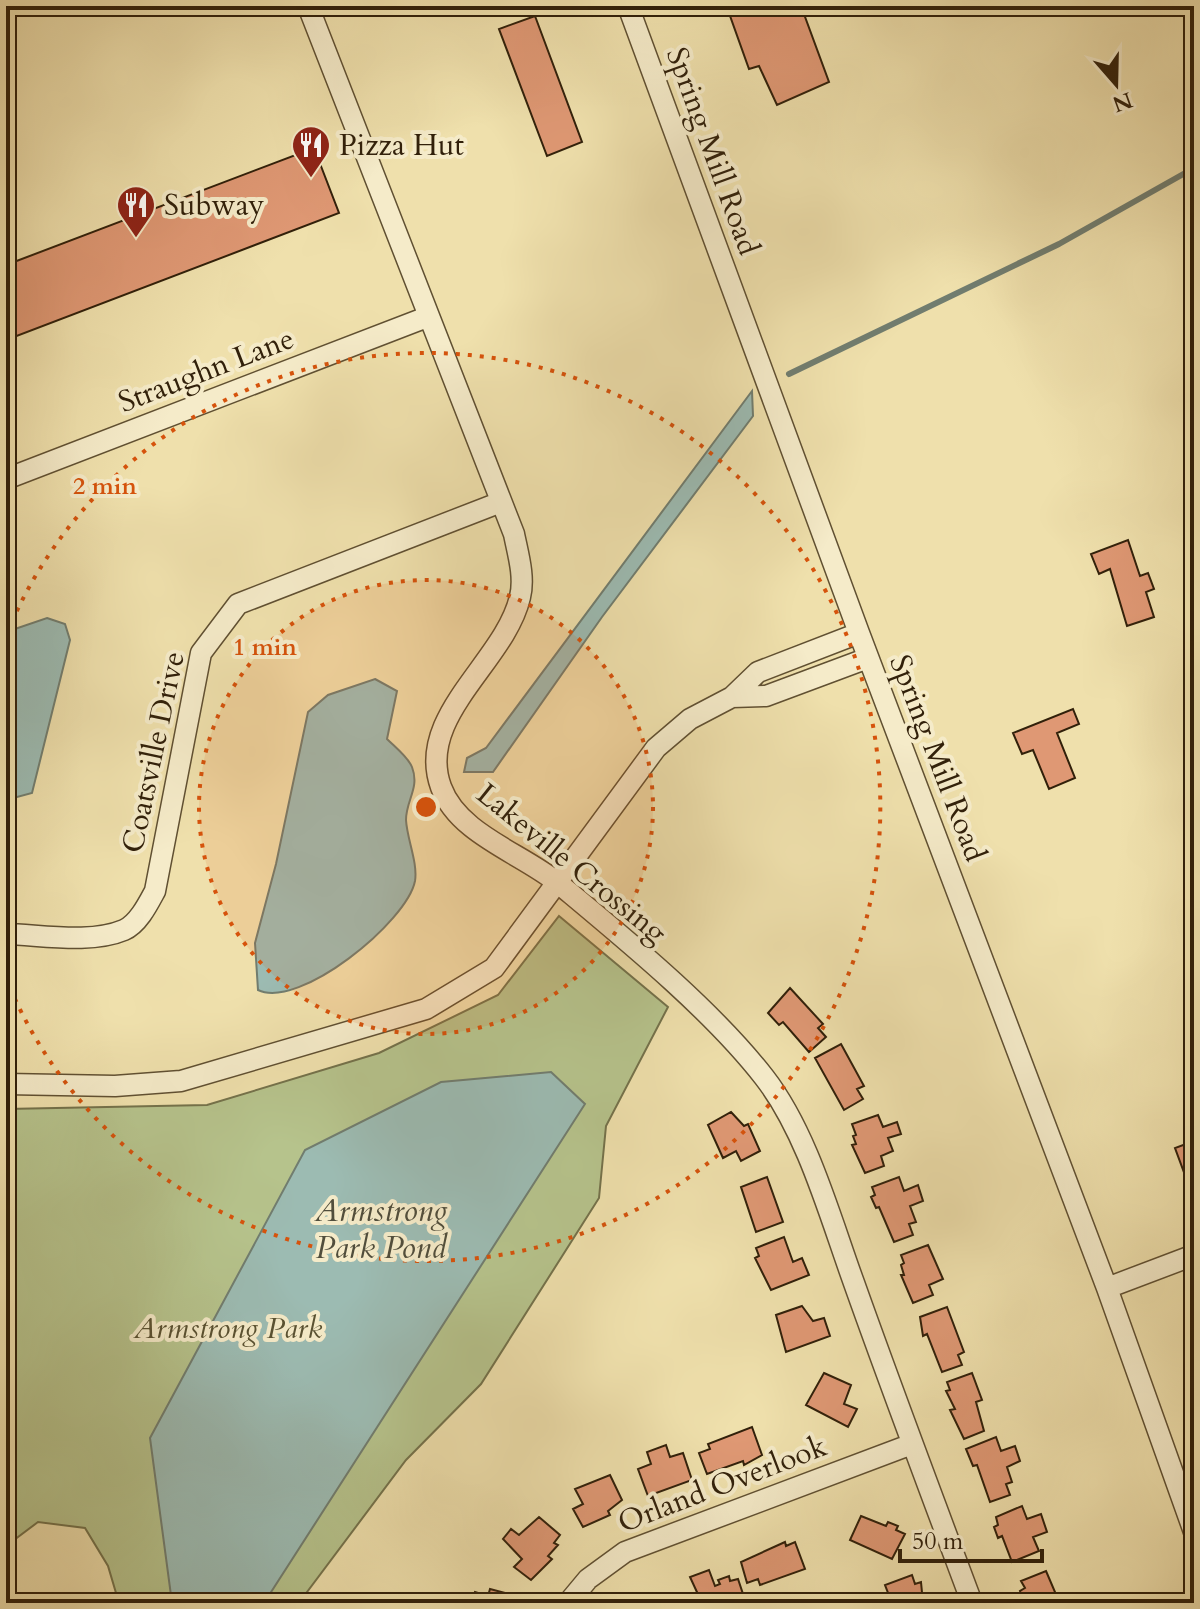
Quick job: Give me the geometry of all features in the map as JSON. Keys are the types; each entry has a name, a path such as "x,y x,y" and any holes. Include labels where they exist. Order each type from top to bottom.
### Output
{"street":[{"name":"Lakeville Crossing","path":"308,6 501,502 521,569 520,596 497,647 454,707 438,741 435,767 441,790 462,819 557,882 683,994 742,1052 781,1101 840,1245 972,1603"},
{"name":"Spring Mill Road","path":"628,6 868,658 1107,1288 1194,1532"},
{"name":"Straughn Lane","path":"6,479 427,317"},
{"name":"Coatsville Drive","path":"6,934 92,936 126,930 138,918 155,891 201,653 238,604 501,502"},
{"path":"6,1084 115,1086 181,1081 426,1009 494,968 656,748 690,719 732,697 758,672 859,633"},
{"path":"732,697 766,696 868,658"},
{"path":"1107,1288 1194,1255"},
{"name":"Orland Overlook","path":"568,1603 588,1579 625,1552 912,1444"}],"green space":[{"name":"Armstrong Park","path":"559,916 668,1007 606,1126 599,1198 481,1384 406,1460 301,1600 119,1603 108,1566 85,1528 38,1522 6,1546 6,1109 207,1105 379,1053 498,995"}],"water":[{"path":"752,391 753,416 602,617 493,772 464,772 467,758 486,748"},
{"path":"47,618 65,624 70,640 32,793 6,800 6,632"},
{"path":"375,679 397,691 387,739 408,760 414,774 406,820 415,881 408,898 393,918 349,958 299,987 276,993 258,990 255,943 276,864 308,712 328,695"},
{"name":"Armstrong Park Pond","path":"551,1072 585,1104 264,1603 172,1603 150,1438 305,1150 441,1082"}],"building":[{"path":"734,6 801,6 829,82 777,105 759,66 749,69 729,13 736,10"},
{"path":"535,16 582,142 547,156 499,29"},
{"path":"314,148 339,213 14,337 6,317 6,265"},
{"path":"1128,540 1140,576 1148,573 1154,589 1146,592 1154,617 1127,626 1110,569 1099,574 1091,554"},
{"path":"1073,709 1079,724 1057,733 1075,778 1049,789 1033,750 1022,754 1013,733"},
{"path":"790,988 823,1024 818,1028 826,1037 809,1052 783,1022 779,1025 768,1013"},
{"path":"841,1044 864,1086 857,1089 863,1099 844,1110 815,1058"},
{"path":"731,1112 744,1126 748,1124 760,1151 741,1161 736,1151 723,1158 708,1125"},
{"path":"878,1115 883,1127 897,1122 901,1134 888,1138 893,1151 881,1156 884,1166 865,1173 852,1145 856,1144 853,1136 856,1135 852,1124"},
{"path":"1194,1141 1194,1194 1192,1194 1175,1148"},
{"path":"767,1177 783,1222 756,1232 741,1187"},
{"path":"899,1177 904,1191 918,1185 923,1201 910,1206 916,1222 909,1224 913,1235 894,1242 879,1207 876,1208 871,1197 875,1195 872,1187"},
{"path":"784,1237 793,1262 802,1258 809,1275 771,1290 755,1258 759,1256 756,1248"},
{"path":"928,1245 943,1279 929,1285 933,1295 913,1303 901,1275 904,1275 901,1265 904,1263 901,1255"},
{"path":"802,1306 813,1321 824,1318 830,1336 786,1352 776,1315"},
{"path":"947,1307 964,1352 958,1355 962,1365 942,1372 927,1334 923,1336 920,1317"},
{"path":"824,1373 851,1385 844,1404 857,1409 848,1427 806,1405"},
{"path":"972,1373 982,1400 976,1402 984,1431 964,1439 950,1410 955,1409 946,1391 950,1390 947,1382"},
{"path":"752,1427 762,1455 744,1465 743,1461 707,1474 699,1453 710,1449 708,1444"},
{"path":"996,1437 1001,1451 1015,1446 1020,1461 1007,1467 1012,1482 1006,1484 1010,1495 990,1502 977,1465 973,1466 966,1449"},
{"path":"666,1445 670,1457 683,1453 692,1480 648,1496 638,1469 651,1464 647,1452"},
{"path":"610,1475 622,1500 608,1511 610,1515 583,1527 573,1509 583,1504 575,1489"},
{"path":"1022,1506 1027,1519 1041,1514 1047,1532 1033,1537 1039,1551 1012,1562 1002,1536 998,1538 994,1527 998,1525 996,1517"},
{"path":"861,1516 886,1526 888,1522 898,1526 896,1530 905,1534 892,1559 850,1540"},
{"path":"539,1517 560,1535 554,1543 558,1545 548,1556 552,1559 531,1580 514,1567 522,1559 503,1539 511,1529 519,1535"},
{"path":"785,1542 786,1546 795,1542 805,1569 760,1585 758,1579 747,1583 741,1562"},
{"path":"709,1570 715,1586 720,1584 718,1580 729,1576 730,1581 738,1579 746,1603 702,1603 690,1577"},
{"path":"1046,1571 1058,1599 1051,1603 1024,1602 1020,1591 1025,1588 1021,1581"},
{"path":"912,1575 915,1584 921,1582 923,1603 892,1603 885,1585"},
{"path":"490,1589 517,1596 515,1603 472,1603 475,1592 488,1596"}],"waterway":[{"path":"789,374 1059,244 1194,168"}],"place":[{"name":"Pizza Hut","path":"311,179"},
{"name":"Subway","path":"136,239"}]}
